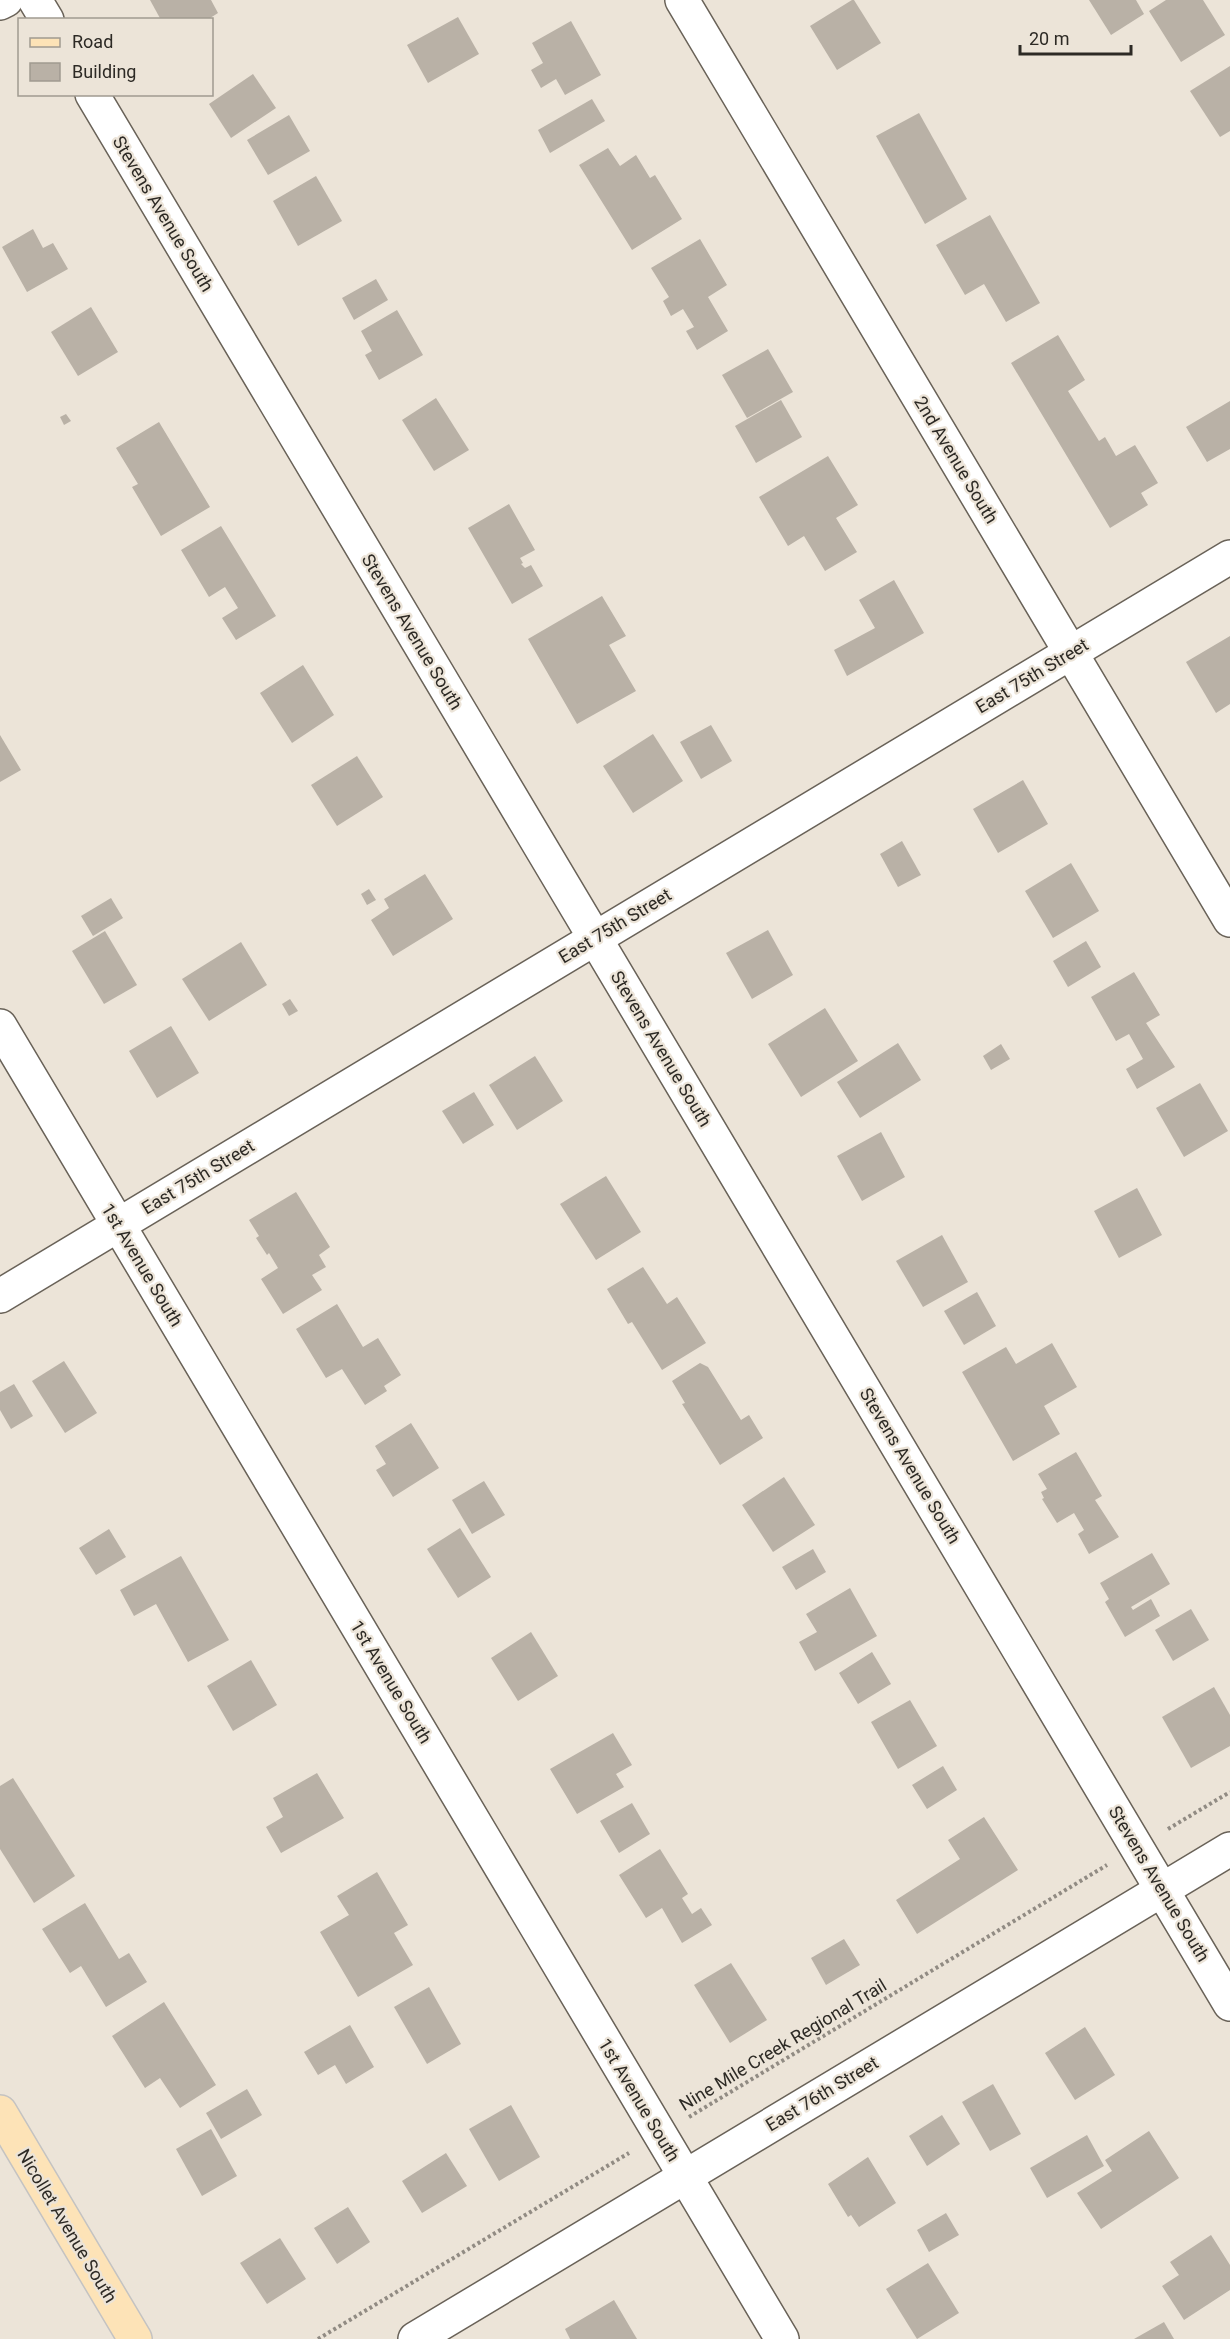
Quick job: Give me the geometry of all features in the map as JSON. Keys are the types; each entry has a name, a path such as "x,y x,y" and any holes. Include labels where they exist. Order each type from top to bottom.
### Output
{"main road":[{"name":"Nicollet Avenue South","path":"0,2112 135,2339"}],"street":[{"path":"0,3 6,0"},
{"path":"35,0 46,18"},
{"name":"2nd Avenue South","path":"682,0 1230,920"},
{"name":"Stevens Avenue South","path":"93,96 1230,2004"},
{"name":"East 75th Street","path":"0,1296 1230,557"},
{"name":"1st Avenue South","path":"0,1026 782,2339"},
{"name":"East 76th Street","path":"415,2339 1230,1849"}],"path":[{"name":"Nine Mile Creek Regional Trail","path":"318,2339 1230,1792"}],"building":[{"path":"150,0 211,0 218,13 210,18 160,18"},
{"path":"852,0 881,43 837,70 810,26"},
{"path":"1089,0 1136,0 1144,14 1111,35"},
{"path":"1166,0 1203,0 1225,35 1181,62 1149,11"},
{"path":"458,17 479,54 428,83 407,45"},
{"path":"571,21 601,75 565,95 556,79 541,88 531,70 543,63 532,43"},
{"path":"1230,66 1230,131 1220,137 1190,91"},
{"path":"253,74 276,108 231,138 209,104"},
{"path":"592,99 605,121 550,153 538,130"},
{"path":"919,113 967,199 925,224 876,136"},
{"path":"289,115 310,151 268,175 247,140"},
{"path":"608,148 620,166 636,155 650,178 655,175 682,219 632,250 579,165"},
{"path":"316,176 342,221 298,246 273,201"},
{"path":"990,215 1040,303 1006,322 984,284 965,295 936,245"},
{"path":"33,229 43,248 53,243 68,269 27,292 2,247"},
{"path":"700,239 727,285 708,297 728,331 697,350 686,331 694,327 683,309 671,316 663,301 669,297 651,268"},
{"path":"376,279 388,300 354,320 342,298"},
{"path":"91,307 118,352 78,376 51,332"},
{"path":"397,310 423,355 379,380 365,355 372,351 361,331"},
{"path":"1058,335 1085,380 1068,391 1099,441 1105,437 1116,456 1135,445 1158,483 1141,493 1148,505 1110,528 1011,363"},
{"path":"768,349 793,392 747,418 722,375"},
{"path":"436,398 469,450 434,471 402,420"},
{"path":"781,400 802,437 756,463 735,426"},
{"path":"1230,401 1230,449 1207,462 1186,427"},
{"path":"66,414 71,421 64,425 60,417"},
{"path":"159,422 210,507 161,536 132,487 138,484 116,448"},
{"path":"828,456 858,505 836,518 857,552 825,571 804,536 788,546 759,497"},
{"path":"509,504 535,550 520,558 523,563 521,564 525,568 531,565 543,586 512,604 468,528"},
{"path":"221,526 276,616 236,640 222,618 238,608 225,587 209,597 181,550"},
{"path":"894,580 924,633 847,676 834,650 875,628 859,600"},
{"path":"602,596 626,636 609,645 636,691 577,724 528,639"},
{"path":"1230,636 1230,704 1216,713 1186,662"},
{"path":"303,665 334,715 292,743 260,693"},
{"path":"711,725 732,761 701,779 680,742"},
{"path":"653,734 683,781 633,813 603,766"},
{"path":"0,735 21,770 0,782"},
{"path":"357,756 383,797 337,826 311,785"},
{"path":"1023,780 1048,824 998,853 973,809"},
{"path":"902,841 921,875 898,887 880,854"},
{"path":"1071,863 1099,911 1053,938 1025,891"},
{"path":"425,874 453,919 393,956 371,920 389,908 384,899"},
{"path":"369,889 376,900 367,905 361,894"},
{"path":"111,898 123,918 93,936 81,916"},
{"path":"768,930 793,975 752,999 726,953"},
{"path":"105,931 137,985 104,1004 72,951"},
{"path":"1086,941 1101,967 1068,987 1053,961"},
{"path":"241,942 267,985 209,1021 182,979"},
{"path":"1134,972 1160,1015 1146,1023 1175,1067 1137,1089 1126,1069 1143,1059 1129,1034 1116,1041 1091,997"},
{"path":"290,999 298,1011 289,1016 282,1004"},
{"path":"825,1008 858,1061 801,1097 768,1044"},
{"path":"171,1026 199,1073 157,1098 129,1051"},
{"path":"898,1043 921,1080 860,1118 837,1082"},
{"path":"1001,1044 1010,1059 991,1070 983,1056"},
{"path":"535,1056 563,1101 517,1130 489,1085"},
{"path":"1200,1083 1228,1131 1184,1157 1156,1108"},
{"path":"474,1092 494,1125 463,1144 442,1111"},
{"path":"881,1132 905,1177 862,1201 837,1156"},
{"path":"606,1176 641,1232 596,1260 560,1204"},
{"path":"1137,1188 1162,1235 1119,1258 1094,1211"},
{"path":"296,1192 330,1247 319,1255 326,1267 312,1275 322,1290 283,1314 261,1279 278,1268 256,1238 259,1236 249,1220"},
{"path":"942,1235 968,1282 923,1307 896,1261"},
{"path":"643,1267 667,1304 677,1297 706,1343 662,1370 632,1322 628,1324 607,1289"},
{"path":"977,1292 996,1326 964,1345 944,1311"},
{"path":"337,1304 363,1347 378,1338 401,1375 384,1386 387,1391 365,1405 342,1369 326,1378 296,1329"},
{"path":"1052,1343 1077,1387 1044,1406 1060,1434 1013,1461 962,1372 1006,1347 1016,1364"},
{"path":"64,1361 97,1413 65,1433 32,1381"},
{"path":"700,1363 708,1367 741,1420 749,1415 763,1438 720,1465 682,1404 685,1403 672,1381"},
{"path":"14,1384 33,1416 11,1429 0,1410 0,1392"},
{"path":"411,1423 439,1468 393,1497 376,1470 386,1464 375,1446"},
{"path":"1076,1452 1102,1496 1095,1500 1119,1537 1089,1554 1078,1534 1084,1530 1074,1513 1057,1523 1042,1499 1044,1498 1041,1492 1047,1489 1038,1474"},
{"path":"784,1477 815,1525 773,1552 742,1505"},
{"path":"484,1481 505,1515 472,1534 452,1500"},
{"path":"460,1528 491,1577 458,1598 427,1549"},
{"path":"109,1529 126,1557 96,1575 79,1548"},
{"path":"813,1549 826,1572 796,1590 782,1567"},
{"path":"1152,1553 1170,1584 1131,1607 1133,1610 1151,1599 1160,1616 1125,1637 1105,1602 1109,1599 1100,1583"},
{"path":"181,1556 229,1640 188,1662 156,1604 134,1616 120,1590"},
{"path":"850,1588 877,1636 815,1671 799,1642 817,1632 806,1614"},
{"path":"1191,1609 1209,1640 1173,1661 1155,1630"},
{"path":"531,1632 558,1676 518,1701 491,1658"},
{"path":"872,1652 891,1684 858,1704 839,1673"},
{"path":"251,1660 277,1705 233,1731 207,1686"},
{"path":"1214,1687 1230,1715 1230,1746 1191,1768 1162,1717"},
{"path":"910,1700 937,1746 898,1769 871,1722"},
{"path":"613,1733 632,1765 616,1774 624,1787 577,1814 550,1769"},
{"path":"943,1766 957,1790 927,1809 912,1785"},
{"path":"317,1773 344,1818 281,1853 266,1827 283,1817 273,1798"},
{"path":"13,1778 75,1876 34,1903 0,1849 0,1786"},
{"path":"632,1803 650,1834 619,1853 600,1821"},
{"path":"984,1817 1018,1870 917,1934 896,1900 960,1859 948,1840"},
{"path":"660,1849 688,1894 682,1898 692,1914 701,1908 712,1925 682,1943 662,1908 646,1918 619,1875"},
{"path":"377,1872 408,1925 394,1933 413,1965 358,1997 320,1932 349,1915 337,1896"},
{"path":"85,1903 119,1959 129,1953 147,1982 106,2007 81,1966 70,1973 42,1929"},
{"path":"844,1939 860,1965 826,1985 811,1958"},
{"path":"731,1963 767,2020 730,2043 694,1985"},
{"path":"429,1987 461,2044 427,2064 394,2007"},
{"path":"164,2002 216,2085 180,2108 160,2078 145,2088 112,2036"},
{"path":"350,2025 374,2067 346,2084 335,2065 318,2075 304,2052"},
{"path":"1085,2027 1115,2075 1075,2100 1045,2053"},
{"path":"993,2084 1021,2134 990,2151 962,2102"},
{"path":"247,2089 262,2115 221,2139 206,2113"},
{"path":"511,2105 540,2157 499,2181 469,2129"},
{"path":"942,2115 960,2144 927,2166 909,2136"},
{"path":"211,2129 237,2176 202,2196 176,2149"},
{"path":"1149,2131 1179,2178 1101,2229 1077,2193 1112,2171 1105,2160"},
{"path":"1087,2135 1104,2166 1047,2198 1030,2168"},
{"path":"446,2153 467,2186 422,2213 402,2181"},
{"path":"868,2157 896,2203 859,2227 851,2215 848,2217 828,2184"},
{"path":"348,2207 370,2242 337,2264 314,2228"},
{"path":"946,2213 959,2235 929,2252 917,2230"},
{"path":"1211,2235 1230,2265 1230,2290 1184,2320 1162,2286 1179,2275 1170,2262"},
{"path":"280,2238 306,2279 267,2304 240,2263"},
{"path":"928,2263 959,2313 917,2339 886,2289"},
{"path":"614,2300 637,2339 570,2339 565,2329"},
{"path":"1164,2322 1174,2339 1134,2339"}]}
